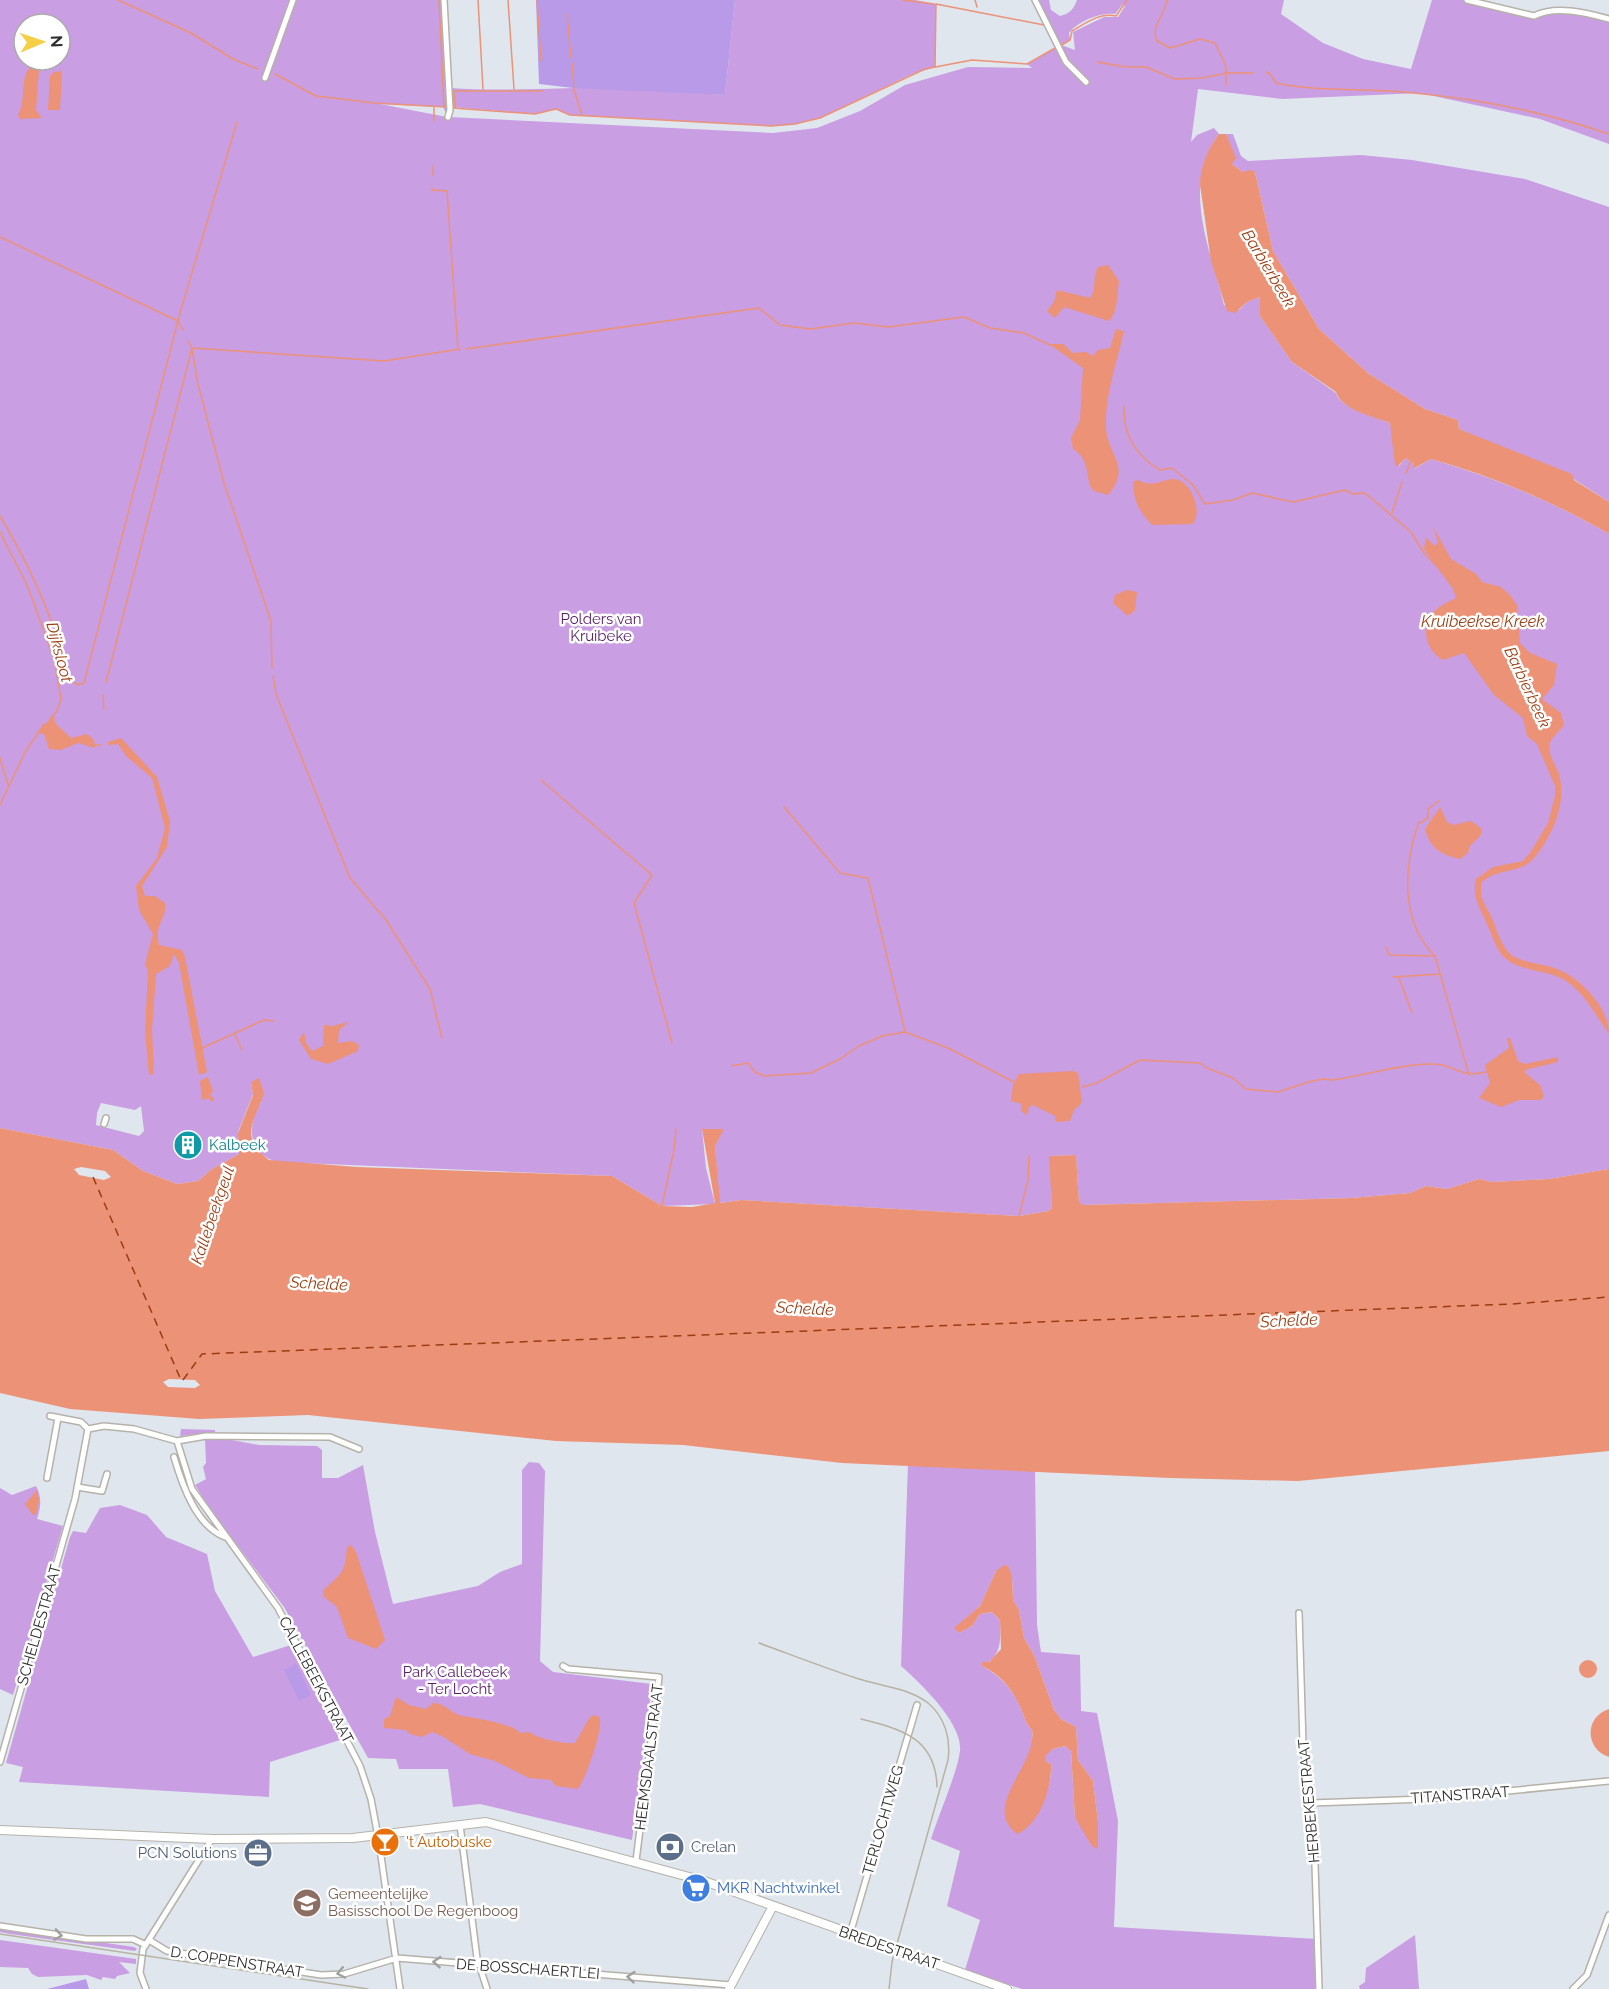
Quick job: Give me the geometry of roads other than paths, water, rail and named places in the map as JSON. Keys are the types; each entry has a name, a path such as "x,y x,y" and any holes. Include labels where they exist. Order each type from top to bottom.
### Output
{"main road":[{"name":"BREDESTRAAT","path":"0,1830 212,1839 378,1836 486,1822 704,1881 850,1935 1007,1989"},
{"path":"730,1987 772,1905"}],"street":[{"path":"265,78 293,0"},
{"path":"444,0 450,110 448,117"},
{"path":"1035,0 1041,16 1069,66 1086,82"},
{"path":"1467,0 1534,15 1544,11 1563,10 1609,19"},
{"path":"50,1416 81,1422 88,1429 104,1426 124,1428 177,1441 206,1436 330,1437 359,1449"},
{"path":"46,1478 58,1418"},
{"name":"SCHELDESTRAAT","path":"0,1762 77,1487 88,1429"},
{"name":"CALLEBEEKSTRAAT","path":"177,1441 192,1489 278,1608 336,1716 365,1779 378,1836 400,1989"},
{"name":"CALLEBEEKSTRAAT","path":"174,1457 186,1492 197,1511 216,1533 226,1537"},
{"path":"77,1487 102,1491 107,1474"},
{"name":"HERBEKESTRAAT","path":"1299,1613 1303,1744 1311,1803 1318,1989"},
{"name":"HEEMSDAALSTRAAT","path":"563,1665 568,1669 659,1677 636,1861"},
{"name":"TERLOCHTWEG","path":"850,1935 917,1705"},
{"name":"TITANSTRAAT","path":"1311,1803 1426,1799 1609,1781"},
{"path":"460,1825 478,1965 487,1989"},
{"path":"146,1989 140,1972 141,1955 212,1839"},
{"path":"1573,1989 1587,1975 1609,1915"},
{"name":"D. COPPENSTRAAT","path":"0,1926 87,1939 133,1939 147,1942 167,1951 329,1976 397,1958"},
{"name":"DE BOSSCHAERTLEI","path":"397,1958 730,1987"}],"water":[{"path":"27,72 39,72 36,110 42,118 20,119 18,115 21,109"},
{"path":"54,72 62,72 60,110 48,110 50,76"},
{"path":"1219,134 1226,134 1236,158 1232,164 1243,172 1250,170 1255,172 1273,251 1319,329 1369,374 1425,409 1458,420 1459,429 1572,474 1574,480 1609,502 1609,534 1544,501 1454,466 1431,459 1413,469 1414,464 1406,458 1398,466 1395,465 1390,423 1344,404 1336,392 1292,362 1260,316 1260,297 1247,302 1235,313 1227,311 1211,261 1200,185 1205,158"},
{"path":"1108,265 1119,281 1116,308 1109,321 1064,307 1055,318 1047,311 1054,302 1057,290 1090,298 1098,267"},
{"path":"1116,329 1124,331 1109,390 1106,426 1118,468 1118,476 1108,495 1094,491 1090,486 1084,461 1073,449 1071,438 1080,420 1083,368 1049,344 1063,344 1073,353 1086,352 1093,356 1098,350 1110,348"},
{"path":"1174,479 1184,483 1195,500 1197,514 1192,524 1152,525 1140,510 1134,495 1133,482 1138,480 1150,484"},
{"name":"Kruibeekse Kreek","path":"1433,527 1451,559 1476,574 1482,582 1501,587 1510,595 1517,605 1520,643 1530,653 1557,664 1554,685 1542,699 1561,713 1564,725 1552,738 1549,747 1561,785 1557,818 1542,848 1529,863 1495,874 1482,882 1483,900 1502,943 1509,953 1523,961 1557,969 1575,979 1599,1004 1608,1024 1609,1034 1586,1001 1569,983 1553,975 1517,965 1502,955 1477,901 1476,879 1493,867 1523,861 1530,853 1548,823 1555,796 1555,786 1537,744 1527,736 1523,718 1494,695 1464,653 1443,660 1430,648 1426,631 1431,615 1456,598 1453,589 1424,549 1426,538 1435,546 1438,543"},
{"path":"1127,590 1137,592 1135,610 1128,616 1113,603 1115,595"},
{"path":"54,715 55,723 71,738 87,734 94,740 95,748 78,743 61,750 49,749 44,734 37,733"},
{"path":"121,738 157,777 170,821 167,847 142,886 145,896 155,896 165,903 158,931 159,945 182,950 185,957 207,1072 199,1075 179,963 174,954 170,966 156,974 152,1030 154,1074 149,1075 145,1032 148,971 145,964 153,934 139,910 136,886 157,858 165,828 152,778 126,756 118,744 108,745 108,742"},
{"path":"1440,807 1447,822 1453,825 1471,821 1482,829 1481,835 1470,846 1468,853 1460,859 1437,850 1427,836 1425,829"},
{"path":"349,1022 339,1030 338,1043 352,1041 359,1045 358,1051 328,1064 311,1059 299,1040 304,1032 306,1043 312,1051 323,1046 324,1025 332,1026"},
{"path":"1507,1038 1510,1038 1518,1061 1525,1064 1558,1057 1558,1062 1525,1070 1525,1073 1540,1085 1544,1096 1541,1100 1519,1100 1501,1107 1479,1098 1490,1083 1485,1065 1509,1048"},
{"path":"1074,1071 1078,1073 1082,1103 1074,1110 1070,1121 1056,1122 1055,1116 1033,1105 1029,1107 1027,1115 1021,1111 1022,1104 1011,1101 1013,1085 1019,1074"},
{"path":"208,1077 213,1091 210,1095 214,1099 212,1102 208,1098 202,1100 200,1081"},
{"name":"Schelde","path":"259,1078 264,1093 253,1120 251,1136 269,1160 357,1167 612,1176 662,1206 692,1207 715,1203 702,1129 724,1129 715,1146 720,1203 741,1200 1019,1216 1048,1211 1052,1208 1049,1156 1076,1155 1079,1202 1083,1205 1352,1198 1410,1193 1426,1186 1447,1189 1479,1179 1492,1182 1549,1179 1609,1169 1609,1451 1298,1481 1170,1478 842,1463 683,1445 556,1441 308,1415 199,1419 70,1409 0,1393 0,1128 113,1150 143,1171 177,1184 198,1181 212,1169 239,1154 238,1133 253,1095 251,1082"},
{"path":"37,1490 39,1501 36,1514 33,1515 25,1504"},
{"path":"351,1545 356,1552 385,1640 376,1649 348,1638 337,1607 323,1596 323,1591 343,1569 347,1547"},
{"path":"1004,1565 1008,1566 1012,1576 1013,1600 1019,1610 1024,1638 1034,1655 1054,1710 1061,1719 1076,1727 1078,1760 1093,1781 1098,1822 1098,1849 1092,1846 1075,1818 1071,1751 1065,1746 1053,1749 1046,1755 1045,1761 1051,1764 1047,1794 1032,1822 1017,1834 1007,1823 1005,1811 1007,1798 1027,1757 1032,1743 1032,1730 1026,1723 1010,1689 995,1674 982,1666 982,1662 989,1662 1001,1649 1000,1620 992,1612 980,1614 972,1626 959,1633 954,1628 980,1606 996,1571"},
{"path":"1588,1660 1594,1663 1597,1669 1594,1675 1588,1678 1582,1675 1579,1669 1582,1663"},
{"path":"396,1697 409,1705 426,1709 433,1703 437,1703 462,1716 494,1722 520,1733 529,1732 545,1739 564,1743 575,1743 590,1717 595,1715 600,1718 599,1733 578,1789 556,1786 551,1780 529,1778 495,1761 470,1754 432,1732 422,1737 410,1734 406,1730 384,1728 384,1719 390,1716"},
{"path":"1609,1709 1609,1757 1595,1747 1591,1733 1595,1719"}],"waterway":[{"path":"118,0 191,33 233,59 258,69"},
{"path":"439,0 444,107"},
{"path":"478,0 483,89"},
{"path":"508,0 514,89"},
{"path":"537,0 541,61"},
{"path":"903,0 934,4"},
{"path":"975,0 977,7"},
{"path":"1060,46 1070,40 1072,31 1088,22 1099,17 1116,16 1127,0"},
{"name":"Barbierbeek","path":"1167,0 1155,30 1157,41 1170,48 1200,39 1215,43 1226,66 1226,85"},
{"path":"935,67 936,4 1044,25"},
{"path":"567,14 571,58"},
{"path":"453,108 535,114 556,109 570,115 771,126 795,124 820,118 925,69 972,60 1027,64 1055,48"},
{"path":"1097,62 1126,67 1146,67 1175,79 1202,78 1227,73 1253,73"},
{"path":"572,63 574,90 582,115"},
{"path":"1266,72 1276,83 1292,86 1388,91 1456,98 1533,112 1609,134"},
{"path":"275,74 316,96 374,103 446,107"},
{"path":"455,108 454,91 543,91"},
{"path":"434,107 434,121"},
{"path":"0,516 27,564 42,597 67,674 78,685 84,683 180,313 237,122"},
{"path":"433,166 433,175"},
{"path":"432,188 432,190 447,191 458,349"},
{"path":"0,237 178,321 183,330"},
{"path":"466,349 759,308 780,325 810,329 854,323 888,327 964,317 990,328 1024,333 1050,345"},
{"path":"188,341 192,348 384,361 460,349"},
{"path":"106,682 192,348"},
{"path":"192,349 198,384 224,483 271,621 272,668"},
{"name":"Barbierbeek","path":"1124,406 1128,435 1137,451 1160,470 1172,468 1193,485 1205,504 1233,500 1252,493 1293,502 1345,490 1353,494 1365,493 1411,532 1424,553 1444,574"},
{"path":"1406,473 1411,461"},
{"path":"1392,513 1402,482"},
{"name":"Dijksloot","path":"0,532 28,587 54,659 61,699 57,711 50,719"},
{"path":"273,676 276,694 350,878 386,920 430,989 442,1038"},
{"path":"103,695 104,709"},
{"name":"Dijksloot","path":"0,805 25,752 44,724"},
{"name":"Kallebeekgeul","path":"95,745 101,745"},
{"path":"0,758 8,785"},
{"path":"541,780 652,875 634,903 672,1043"},
{"path":"1434,955 1415,926 1410,910 1408,875 1413,840 1418,824 1428,818 1428,809 1439,801"},
{"path":"784,807 840,873 868,878 905,1031"},
{"path":"1386,947 1389,955 1435,956 1469,1075"},
{"path":"1393,977 1440,974"},
{"path":"1399,978 1412,1013"},
{"name":"Kallebeekgeul","path":"202,1048 264,1020 274,1021"},
{"path":"732,1066 748,1063 755,1072 764,1076 811,1073 840,1059 859,1046 882,1036 905,1032 948,1048 1014,1082"},
{"name":"Kallebeekgeul","path":"235,1035 242,1050"},
{"path":"1082,1087 1097,1083 1140,1060 1200,1063 1233,1078 1246,1089 1278,1092 1323,1079 1333,1080 1421,1064 1447,1066 1470,1074 1486,1072"},
{"path":"662,1206 676,1129"},
{"path":"1019,1216 1028,1180 1029,1156"}],"railway":[{"path":"759,1643 846,1675 912,1694 928,1703 943,1722 949,1744 948,1760 892,1962 889,1989"},
{"path":"861,1719 890,1727 914,1738 930,1757 935,1770 937,1787"},
{"path":"0,1934 368,1989"}],"place":[{"name":"Kalbeek","path":"188,1145"},
{"name":"'t Autobuske","path":"385,1842"},
{"name":"Crelan","path":"670,1847"},
{"name":"PCN Solutions","path":"258,1853"},
{"name":"MKR Nachtwinkel","path":"696,1888"},
{"name":"Gemeentelijke Basisschool De Regenboog","path":"307,1903"}],"park label":[{"name":"Polders van Kruibeke","path":"601,628"},
{"name":"Park Callebeek - Ter Locht","path":"455,1680"}]}
